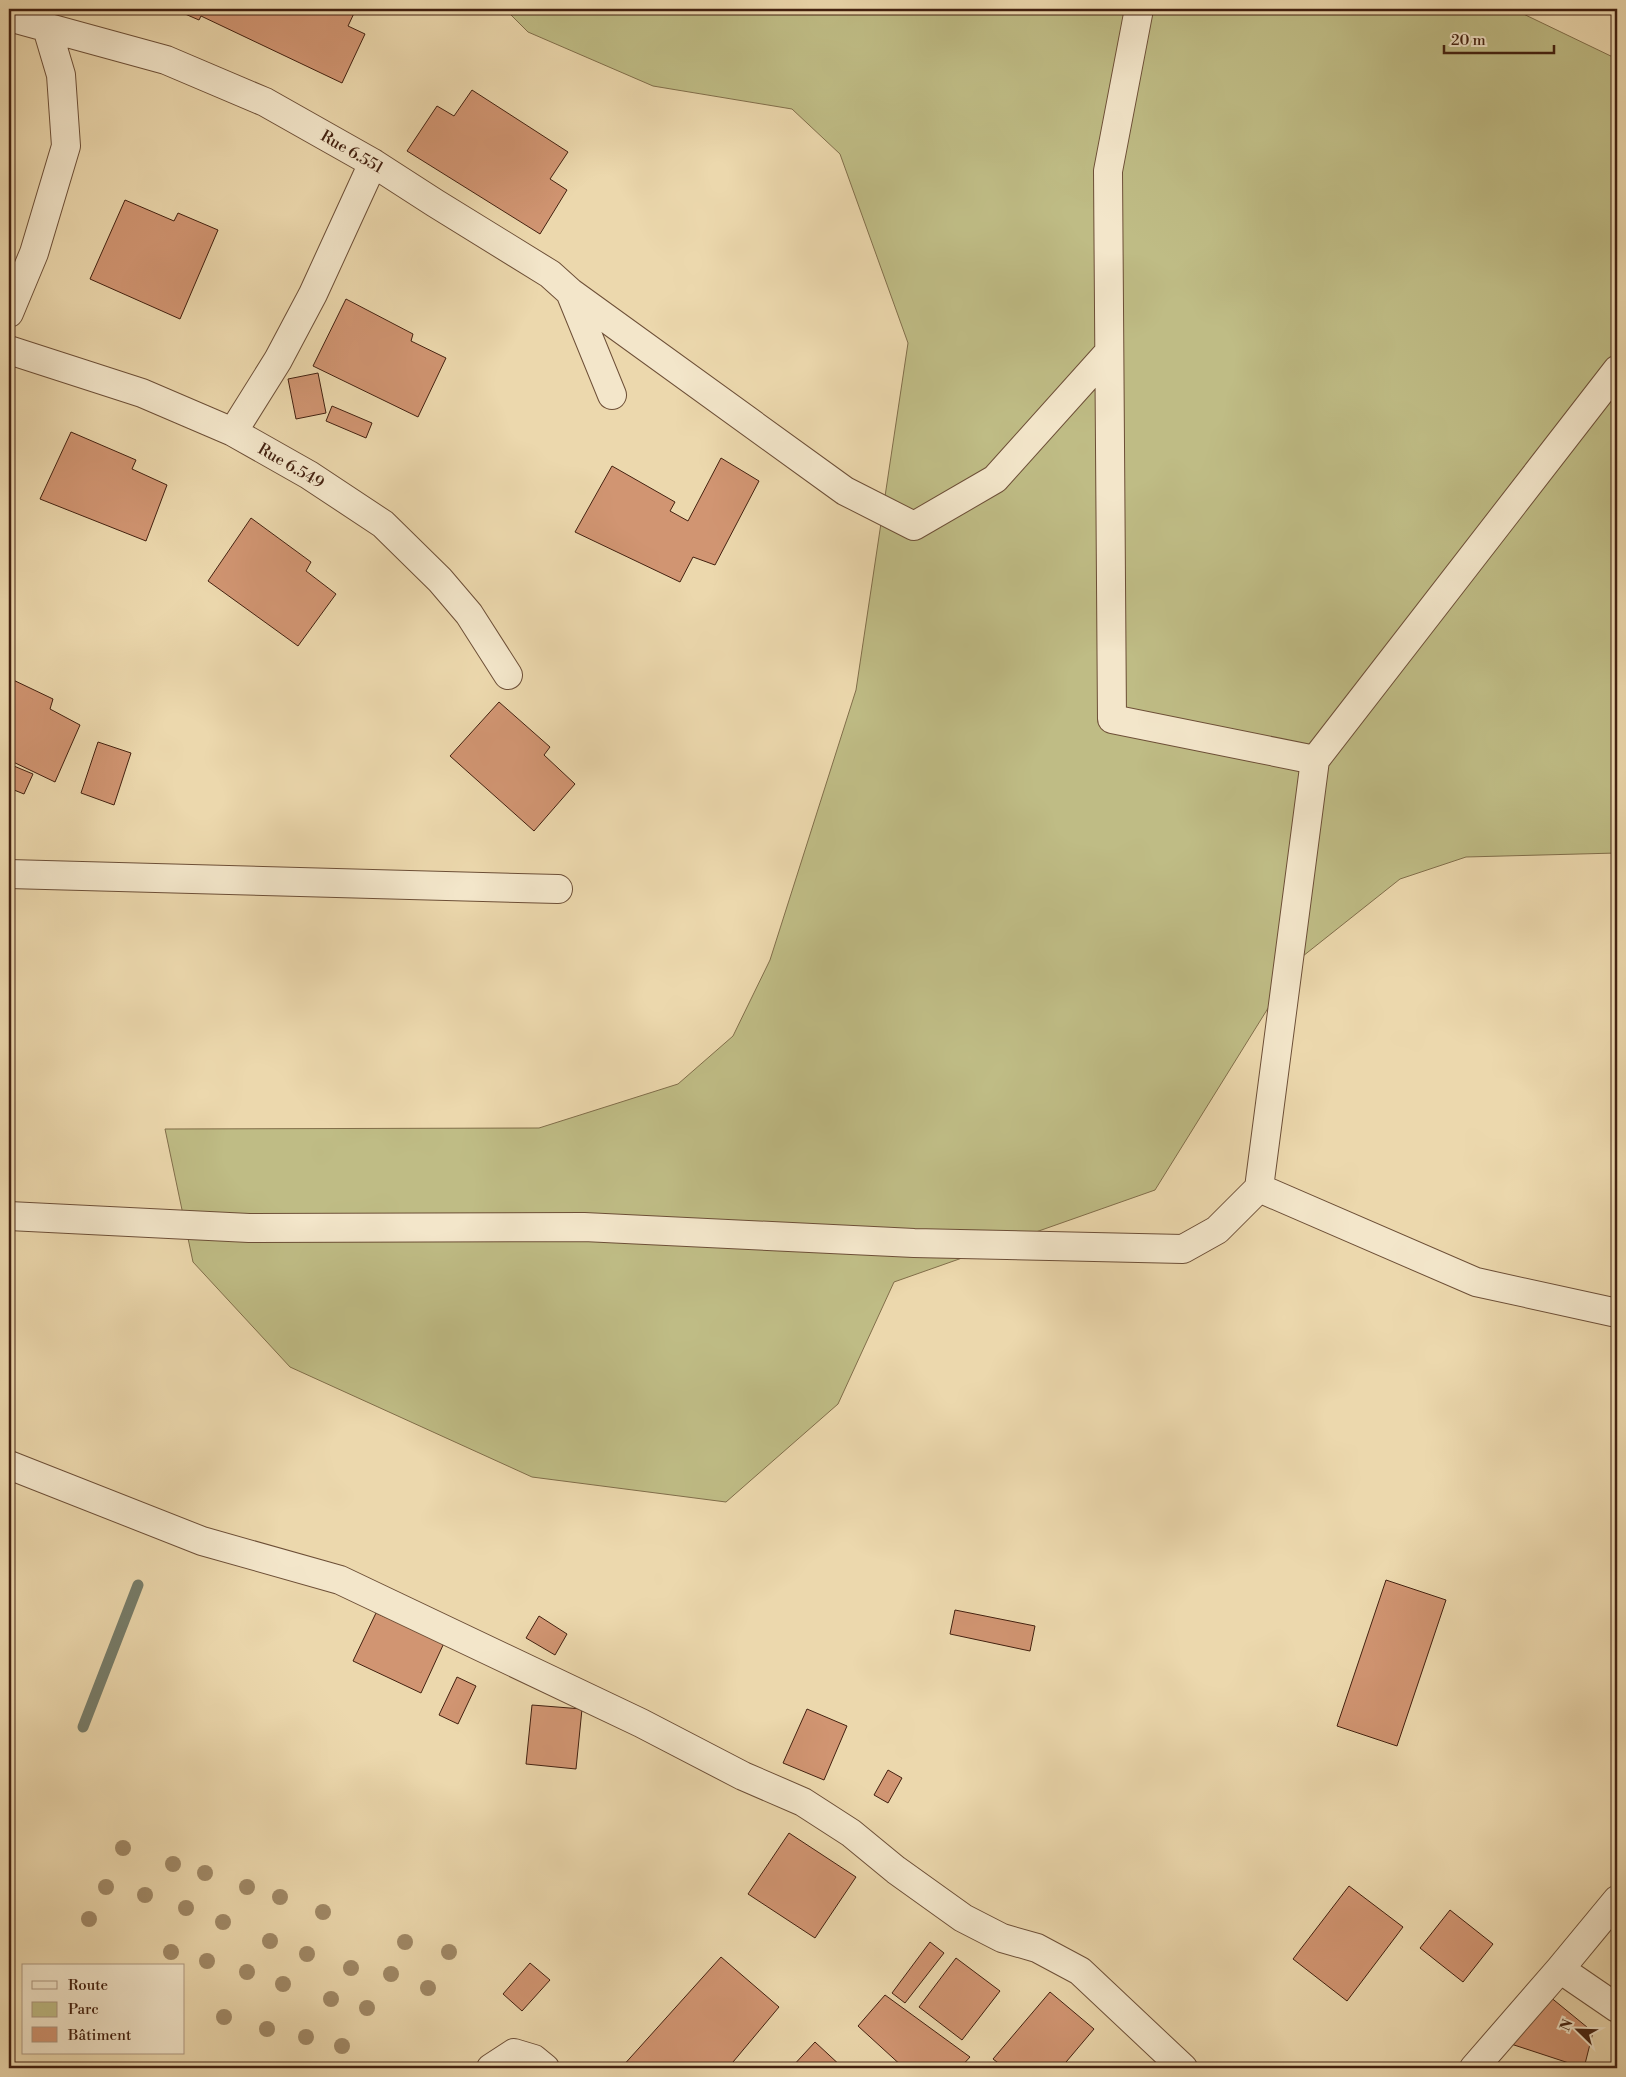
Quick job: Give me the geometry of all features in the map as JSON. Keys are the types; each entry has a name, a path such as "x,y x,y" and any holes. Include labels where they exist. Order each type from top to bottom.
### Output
{"street":[{"path":"1139,9 1108,171 1112,719 1315,760"},
{"name":"Rue 6.551","path":"9,17 166,60 265,102 373,163 434,204 550,274 570,292 612,395"},
{"path":"9,313 34,253 66,146 61,74 47,28"},
{"path":"232,432 278,360 313,294 373,163"},
{"path":"570,292 845,491 914,526 995,479 1109,352"},
{"name":"Rue 6.549","path":"9,350 142,393 232,432 309,475 383,524 440,580 469,614 508,674"},
{"path":"9,1216 249,1228 584,1227 914,1243 1184,1249 1217,1230 1259,1188 1315,760 1617,370"},
{"path":"9,874 558,889"},
{"path":"1259,1188 1476,1282 1617,1313"},
{"path":"9,1465 202,1541 340,1580 641,1723 743,1776 803,1802 851,1833 896,1870 964,1918 1002,1938 1037,1948 1080,1971 1183,2068"},
{"path":"1474,2068 1617,1900"},
{"path":"1560,1969 1617,2008"},
{"path":"491,2068 514,2054 534,2059 545,2068"}],"green space":[{"path":"505,9 1513,9 1617,59 1617,853 1466,857 1400,879 1298,960 1155,1190 894,1282 838,1404 726,1502 532,1477 290,1367 193,1262 165,1129 539,1128 678,1084 733,1036 770,960 856,690 908,343 840,154 792,109 653,86 528,32"}],"building":[{"path":"180,9 356,9 348,26 365,34 342,83 201,16 199,20 178,11"},
{"path":"472,90 568,152 550,179 567,190 540,234 407,151 437,106 454,116"},
{"path":"125,200 174,221 178,213 218,230 180,319 90,279"},
{"path":"346,299 413,334 411,341 446,358 418,417 313,366"},
{"path":"318,373 326,413 296,419 288,379"},
{"path":"332,406 372,423 366,438 326,421"},
{"path":"71,432 136,460 132,469 167,485 146,541 40,499"},
{"path":"721,458 759,481 715,565 693,557 680,582 575,532 612,466 675,502 670,511 688,521"},
{"path":"251,518 311,562 306,571 336,594 298,646 208,581"},
{"path":"9,678 53,699 50,709 80,725 55,782 9,760"},
{"path":"499,702 550,747 544,755 575,784 534,831 450,756"},
{"path":"98,742 131,753 114,805 81,793"},
{"path":"9,764 33,774 24,794 9,788"},
{"path":"1386,1580 1446,1600 1397,1746 1337,1726"},
{"path":"955,1610 1035,1626 1030,1651 950,1634"},
{"path":"376,1613 444,1643 421,1693 353,1661"},
{"path":"539,1616 567,1634 555,1655 526,1638"},
{"path":"457,1677 476,1686 458,1724 439,1715"},
{"path":"532,1705 582,1709 576,1769 526,1764"},
{"path":"807,1709 847,1726 824,1780 783,1763"},
{"path":"888,1770 902,1778 888,1803 874,1795"},
{"path":"789,1833 856,1877 815,1938 748,1894"},
{"path":"1349,1886 1403,1927 1347,2001 1293,1959"},
{"path":"1450,1910 1493,1944 1463,1982 1420,1948"},
{"path":"930,1942 944,1953 905,2003 892,1993"},
{"path":"721,1957 779,2007 728,2068 621,2068"},
{"path":"956,1958 1000,1991 962,2040 919,2007"},
{"path":"530,1963 550,1980 522,2011 503,1994"},
{"path":"1050,1992 1094,2029 1061,2068 1005,2068 993,2059"},
{"path":"885,1995 970,2057 960,2068 904,2068 858,2026"},
{"path":"1549,1996 1593,2032 1584,2068 1508,2043"},
{"path":"815,2042 843,2068 791,2068"}],"waterway":[{"path":"83,1727 138,1585"}]}
